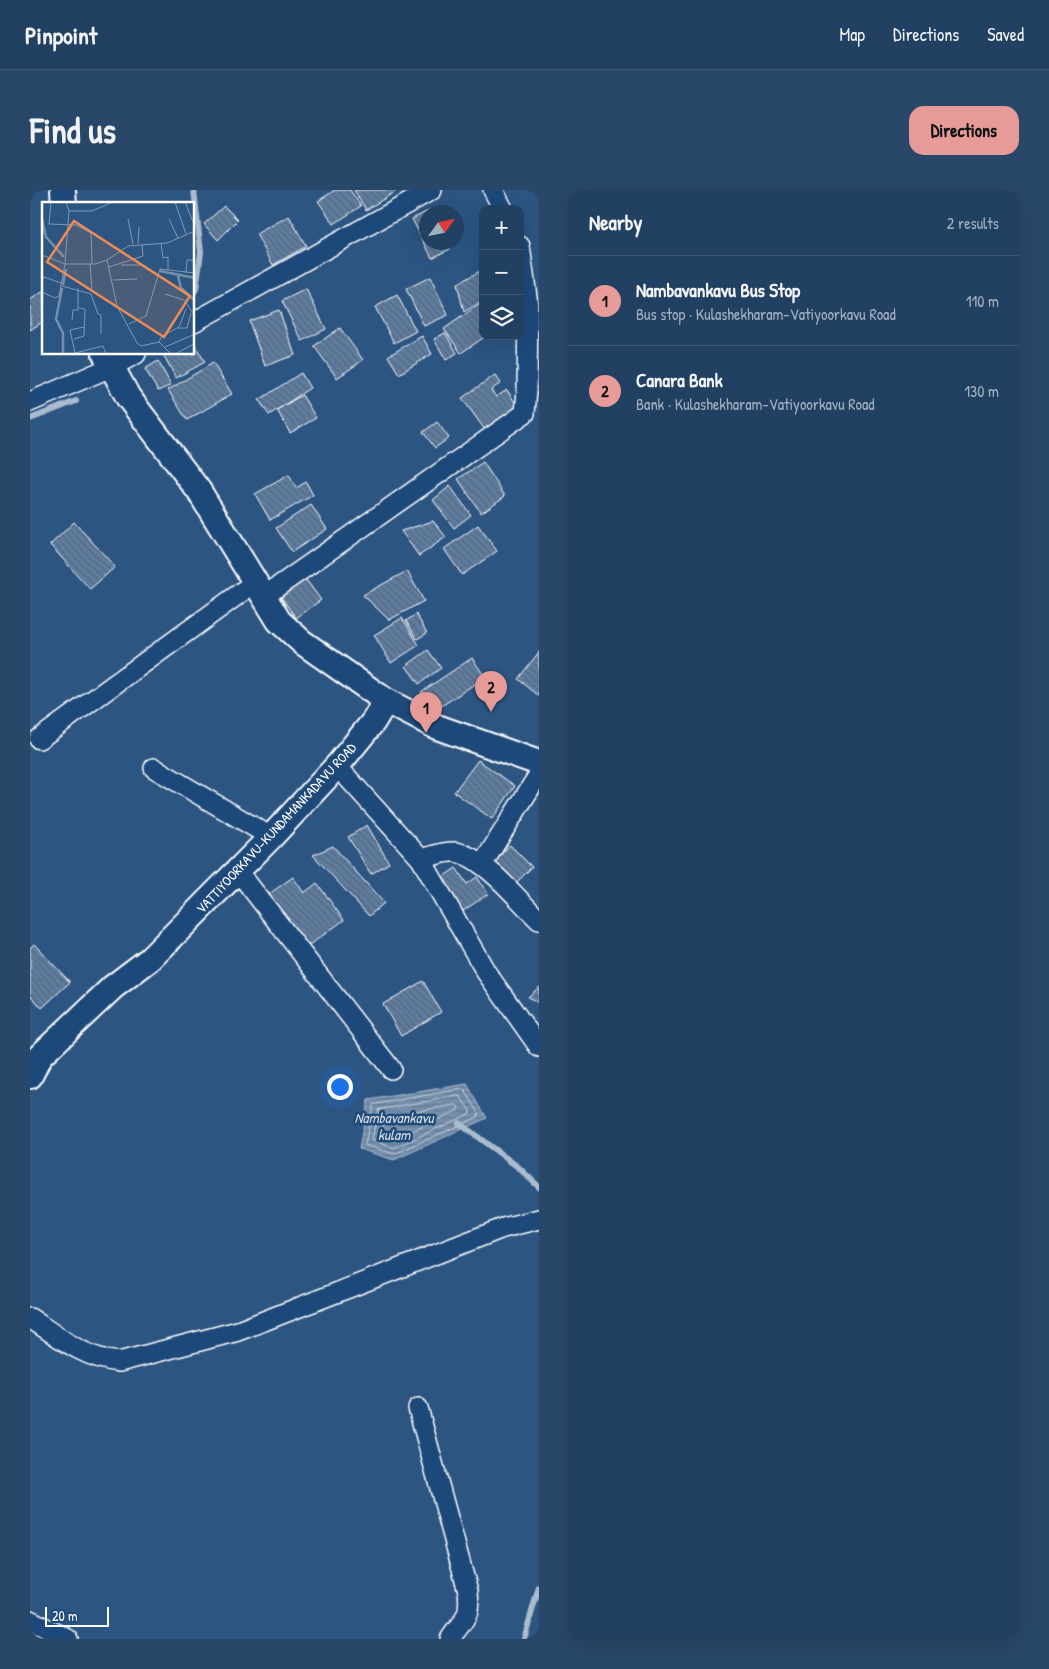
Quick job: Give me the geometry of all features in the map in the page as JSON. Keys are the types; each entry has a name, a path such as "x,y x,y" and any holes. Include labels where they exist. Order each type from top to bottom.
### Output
{"street":[{"path":"195,321 432,190"},
{"path":"493,190 501,205"},
{"path":"39,739 525,413 528,304 521,250"},
{"path":"30,402 108,361 132,355"},
{"path":"108,361 128,397 199,491 279,621 302,642 386,701 437,727 539,763"},
{"name":"VATTIYOORKAVU-KUNDAMANKADAVU ROAD","path":"33,1060 113,987 150,959 238,871 337,766 374,722 386,701"},
{"path":"337,766 421,859 486,972 539,1047"},
{"path":"154,768 270,837"},
{"path":"482,865 539,774"},
{"path":"421,859 455,852 468,856 482,865 539,920"},
{"path":"238,871 391,1069"},
{"path":"30,1318 76,1349 110,1361 119,1362 238,1331 502,1228 539,1219"},
{"path":"418,1408 468,1591 469,1605 466,1620 450,1639"},
{"path":"30,1620 68,1639"}],"water":[{"name":"Nambavankavu kulam","path":"467,1084 487,1118 394,1160 359,1149 368,1100"}],"building":[{"path":"335,190 350,190 361,206 334,224 318,201"},
{"path":"354,190 398,190 366,210"},
{"path":"224,206 238,220 218,240 204,224"},
{"path":"289,216 306,246 273,265 256,234"},
{"path":"419,216 419,233 412,219"},
{"path":"428,250 448,250 432,258"},
{"path":"479,271 479,303 464,312 457,284"},
{"path":"430,277 448,315 424,326 406,289"},
{"path":"306,289 326,329 302,341 282,301"},
{"path":"42,292 42,322 30,330 30,300"},
{"path":"397,295 416,331 394,343 375,307"},
{"path":"479,305 480,340 461,353 444,329"},
{"path":"279,310 295,355 265,366 249,321"},
{"path":"340,328 363,360 337,378 314,346"},
{"path":"445,333 457,353 446,360 434,339"},
{"path":"422,336 432,354 399,374 388,356"},
{"path":"195,345 205,362 176,378 164,355 195,355"},
{"path":"158,361 171,385 158,391 145,369"},
{"path":"213,363 232,394 187,420 168,390"},
{"path":"301,373 310,388 269,415 259,400"},
{"path":"495,375 501,383 491,390 496,397 507,390 518,407 485,430 462,398"},
{"path":"302,395 316,418 290,433 277,410"},
{"path":"437,422 449,438 435,448 423,432"},
{"path":"483,462 505,496 481,513 458,479"},
{"path":"289,475 296,488 306,482 313,495 270,520 255,494"},
{"path":"450,486 471,515 454,528 433,500"},
{"path":"311,505 327,529 292,552 276,528"},
{"path":"433,521 446,537 419,556 401,531"},
{"path":"74,522 115,567 90,589 50,545"},
{"path":"478,525 497,551 462,575 444,549"},
{"path":"407,571 424,601 389,620 363,595"},
{"path":"304,577 321,600 296,618 279,594"},
{"path":"416,614 427,633 417,639 406,621"},
{"path":"402,618 419,645 391,663 374,635"},
{"path":"428,650 441,668 419,684 406,666"},
{"path":"539,652 539,696 518,679"},
{"path":"472,658 485,677 434,711 421,692"},
{"path":"478,760 515,786 492,819 454,792"},
{"path":"367,825 389,863 371,874 348,837"},
{"path":"510,845 532,867 512,887 490,866"},
{"path":"333,846 384,903 369,916 313,855"},
{"path":"456,868 467,884 477,877 488,894 460,913 438,880"},
{"path":"293,877 304,893 317,883 344,920 307,947 269,894"},
{"path":"34,944 70,982 42,1008 30,995 30,948"},
{"path":"423,981 441,1012 401,1036 383,1004"},
{"path":"539,987 539,1003 528,997"}],"waterway":[{"path":"194,190 201,252 195,290"},
{"path":"30,419 76,401"},
{"path":"459,1123 518,1167 539,1187"},
{"path":"524,1639 539,1587"}],"place":[{"name":"Canara Bank","path":"491,712"},
{"name":"Nambavankavu Bus Stop","path":"426,733"}]}
